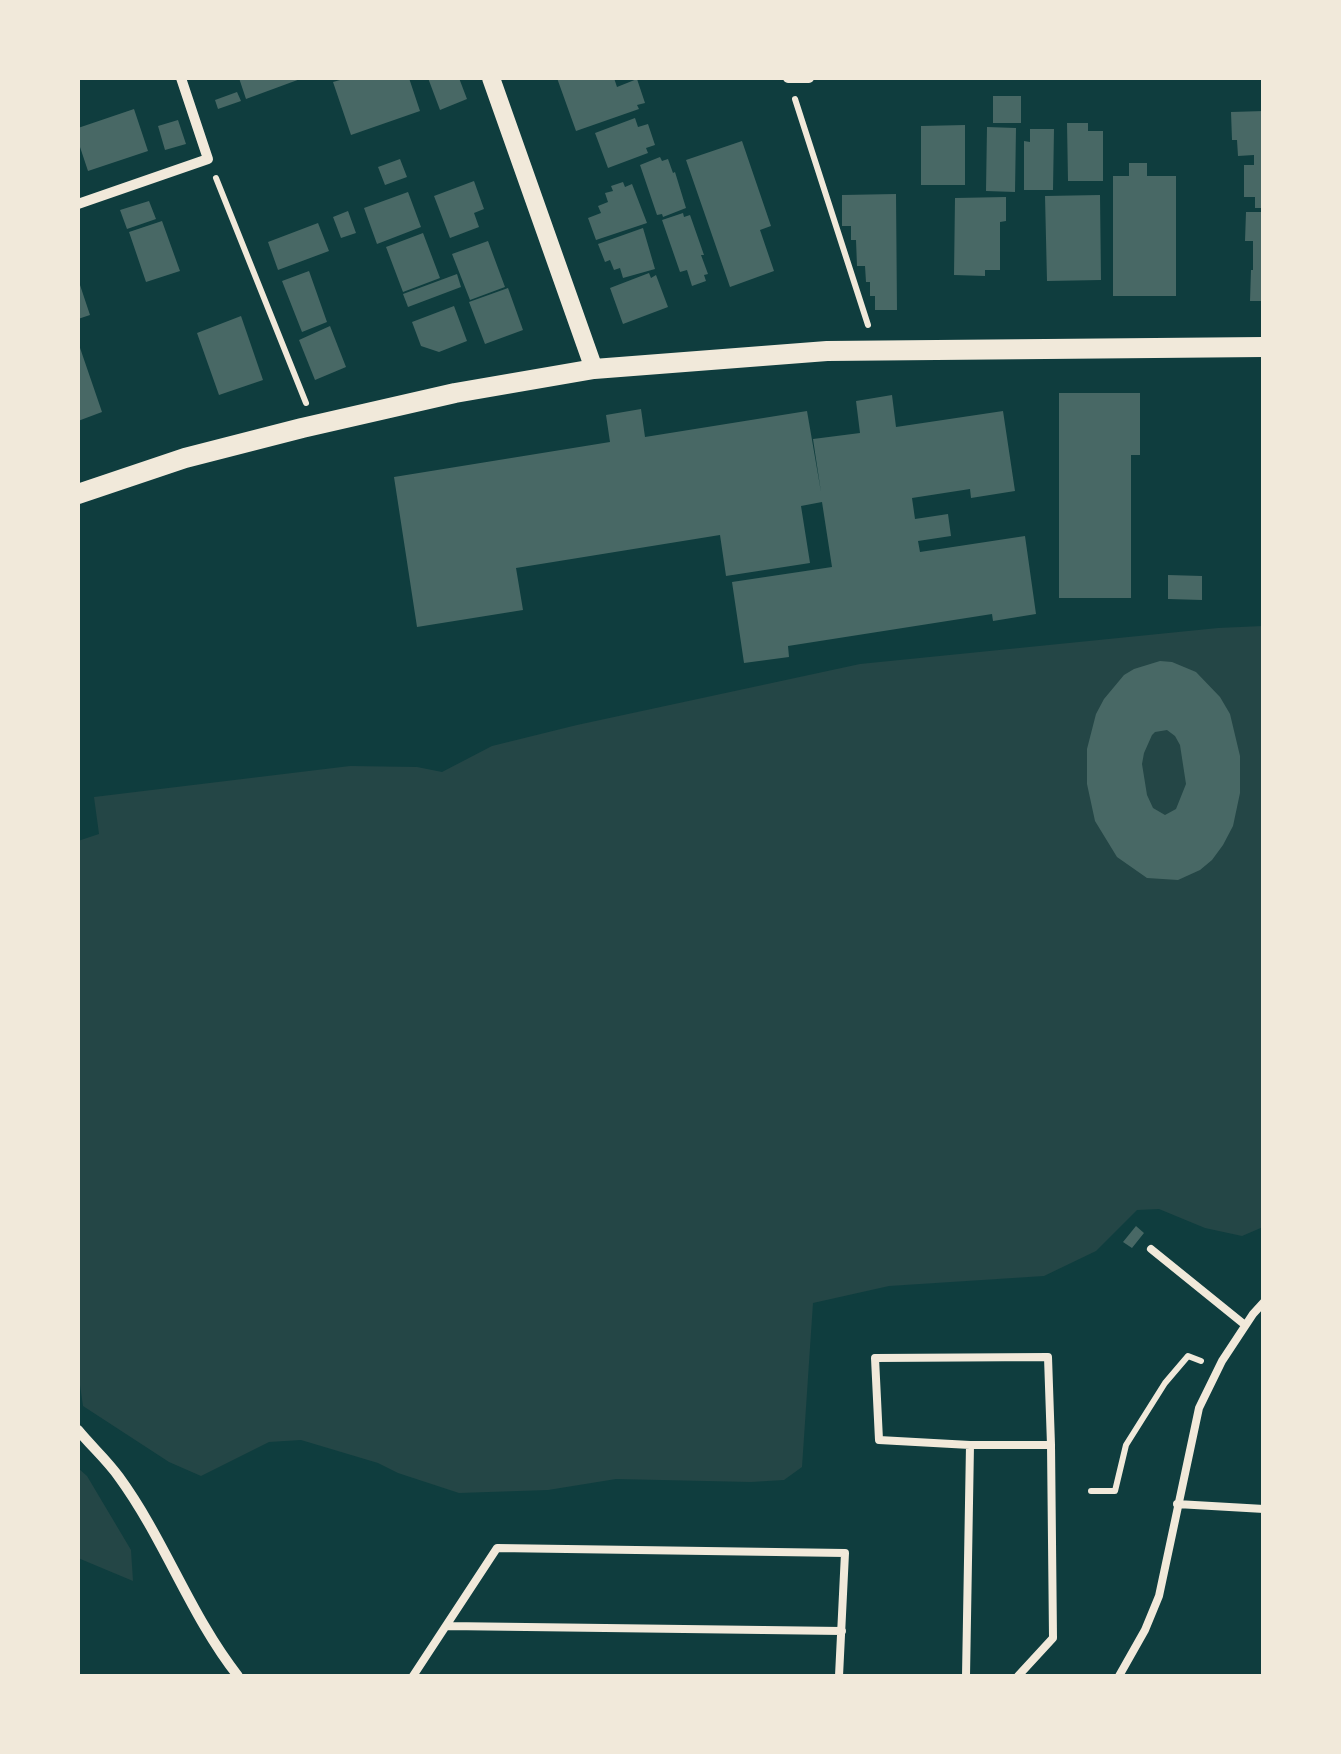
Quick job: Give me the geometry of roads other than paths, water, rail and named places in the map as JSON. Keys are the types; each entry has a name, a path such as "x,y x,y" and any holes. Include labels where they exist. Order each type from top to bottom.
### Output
{"main road":[{"path":"78,494 184,458 315,425 594,368 827,351 1264,347"}],"street":[{"path":"78,204 208,158 181,78"},
{"path":"491,78 594,368"},
{"path":"788,78 809,78"},
{"path":"78,1430 119,1476 196,1614 238,1676"}],"lane":[{"path":"1151,1249 1246,1325"},
{"path":"1119,1676 1159,1596 1199,1408 1219,1367 1264,1302"},
{"path":"1018,1676 1053,1638 1051,1445 1048,1357 875,1358 878,1440 1051,1445"},
{"path":"966,1676 970,1445"},
{"path":"1178,1504 1264,1509"},
{"path":"413,1676 497,1548 845,1553 839,1676"},
{"path":"446,1626 842,1631"}]}
